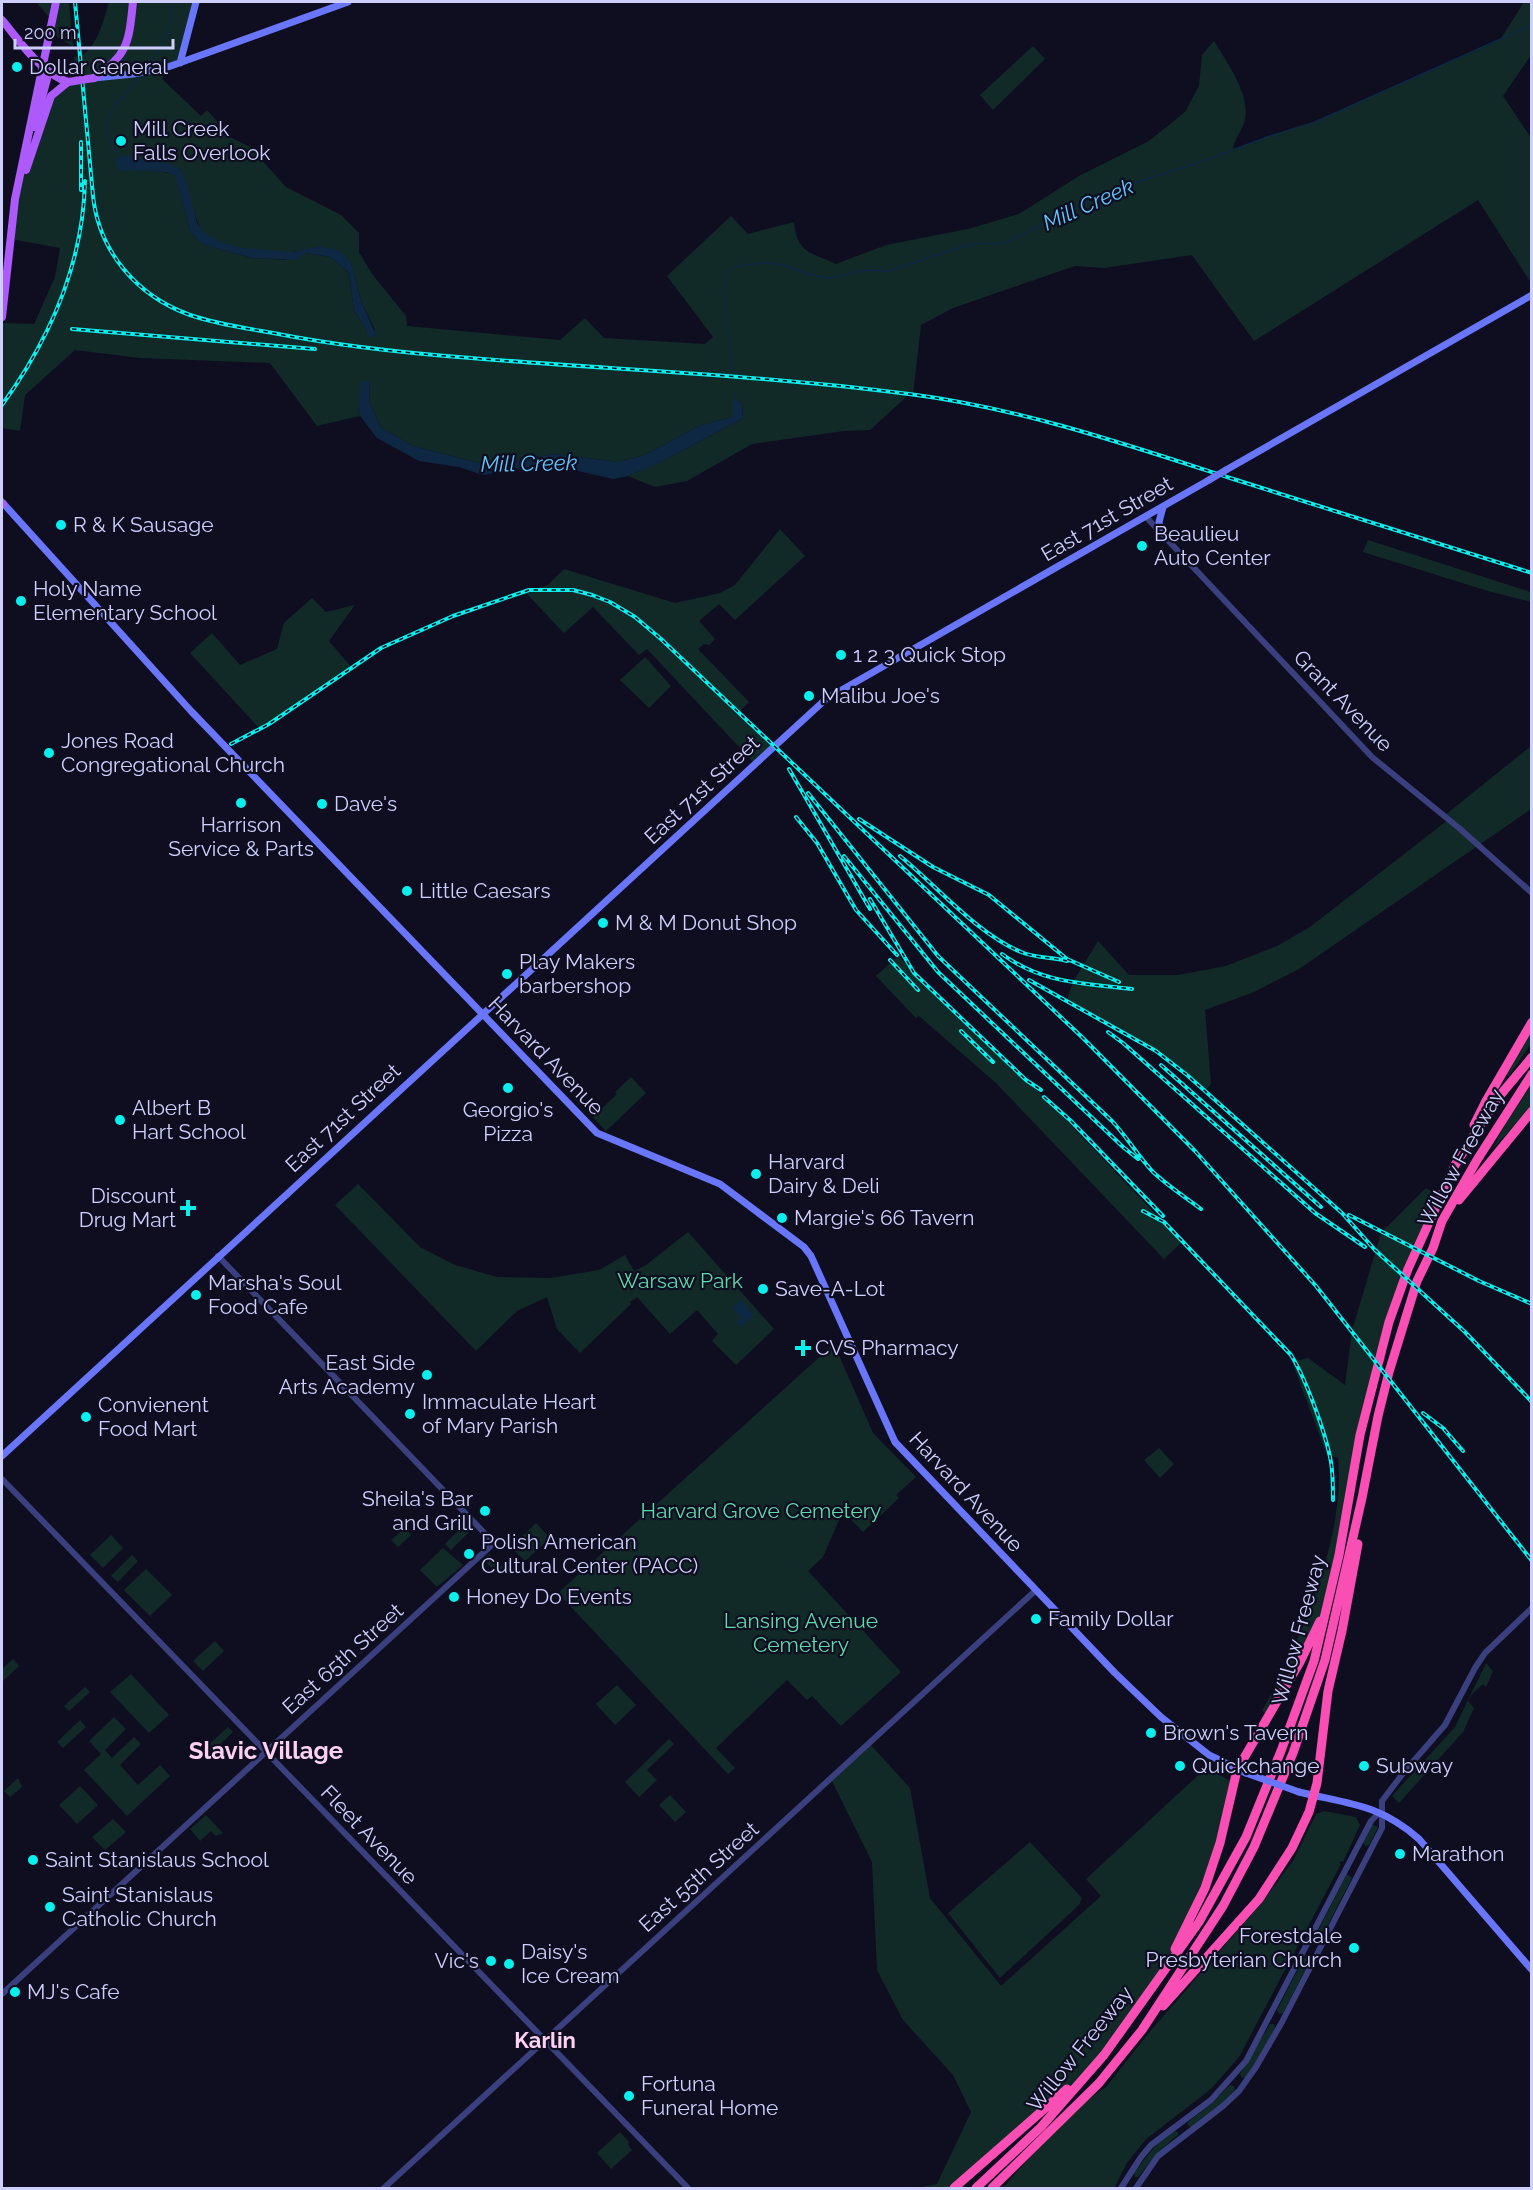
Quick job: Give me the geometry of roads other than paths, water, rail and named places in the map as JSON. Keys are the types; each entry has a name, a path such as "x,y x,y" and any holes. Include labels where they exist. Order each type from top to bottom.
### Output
{"highway":[{"path":"1455,1165 1486,1101 1532,1022"},
{"name":"Willow Freeway","path":"976,2188 1041,2127 1104,2055 1199,1922 1246,1837 1304,1690 1339,1555 1360,1435 1389,1322 1408,1269 1455,1165 1497,1099 1532,1057"},
{"name":"Willow Freeway","path":"992,2188 1099,2083 1142,2030 1223,1906 1254,1847 1293,1753 1325,1660 1389,1372 1417,1281 1433,1248 1442,1221 1483,1150 1532,1074"},
{"path":"1442,1221 1532,1111"},
{"path":"1142,2030 1259,1899 1292,1848 1309,1812 1314,1796 1328,1691 1352,1578 1362,1498"},
{"path":"1159,1980 1204,1888 1241,1771 1300,1662 1328,1602"},
{"path":"954,2188 1104,2055"}],"main road":[{"path":"2,317 17,194 56,2"},
{"path":"94,78 108,69 129,41 133,2"},
{"path":"180,63 196,2"},
{"path":"17,194 51,96 68,82 151,72 348,2"},
{"path":"2,20 42,65 54,76 68,82"},
{"path":"26,170 33,132 46,86 46,74 42,65"},
{"name":"East 71st Street","path":"2,1456 826,699 1532,295"},
{"name":"Harvard Avenue","path":"2,503 187,707 597,1134 720,1184 809,1252 895,1442 1161,1717 1193,1743 1241,1771 1299,1792 1380,1812 1400,1824 1419,1839 1532,1970"},
{"path":"1161,532 1159,522 1163,507"}],"street":[{"name":"Grant Avenue","path":"1146,517 1372,757 1532,893"},
{"name":"East 65th Street","path":"2,1994 494,1543 218,1256"},
{"name":"Fleet Avenue","path":"2,1479 688,2188"},
{"name":"East 55th Street","path":"384,2188 1036,1590"},
{"path":"1136,2188 1158,2156 1172,2143 1215,2113 1239,2091 1256,2067 1282,2022 1382,1827 1380,1812 1382,1802 1445,1725 1485,1653 1532,1608"},
{"path":"1121,2188 1151,2145 1211,2100 1246,2061 1371,1821 1380,1812"}],"water":[{"path":"126,155 179,168 186,181 197,223 203,232 220,242 242,248 294,252 319,246 340,251 351,263 361,301 377,337 368,337 354,310 349,273 331,257 306,253 296,260 253,258 204,245 191,233 175,175 166,172 119,170 114,159"},
{"path":"361,381 370,382 369,401 381,428 413,446 487,465 555,454 618,462 645,455 701,425 733,417 733,399 740,402 743,418 680,452 628,476 613,479 540,465 483,475 459,467 419,461 377,438 360,416 358,405"},
{"path":"741,1300 754,1315 741,1327 736,1322 741,1317 732,1308"}],"waterway":[{"name":"Mill Creek","path":"147,68 168,30 173,5 170,2"},
{"name":"Mill Creek","path":"732,372 724,294 727,273 735,266 764,263 785,265 810,275 830,278 866,270 889,271 971,244 1005,243 1094,199 1134,183 1315,122 1532,25"},
{"name":"Mill Creek","path":"120,158 111,144 107,132 108,122 117,103 142,74"},
{"name":"Mill Creek","path":"735,393 736,402"},
{"name":"Mill Creek","path":"640,470 666,458"}],"railway":[{"path":"75,2 93,196 103,236 112,253 138,284 171,307 190,315 298,338 396,351 800,382 950,400 1071,428 1532,573"},
{"path":"81,142 81,190"},
{"path":"2,405 35,354 61,299 78,242 85,181"},
{"path":"72,329 315,349"},
{"path":"231,744 269,724 381,648 453,616 529,590 573,590 610,602 635,617 1084,1039 1195,1151 1316,1286 1532,1561"},
{"path":"789,769 870,909"},
{"path":"808,793 938,956 1112,1121 1153,1172 1201,1209"},
{"path":"796,817 817,843 856,910 897,955"},
{"path":"859,819 933,867 989,895 1067,959 1119,982"},
{"path":"844,856 938,972 1138,1159"},
{"path":"900,856 973,921 1004,944 1026,954 1067,961"},
{"path":"870,899 914,973 1026,1080 1041,1090"},
{"path":"1002,954 1017,964 1048,977 1132,989"},
{"path":"890,960 918,990"},
{"path":"1029,980 1156,1051 1187,1075 1342,1213 1375,1250 1465,1332 1532,1402"},
{"path":"961,1031 993,1062"},
{"path":"1108,1032 1315,1213 1365,1247"},
{"path":"1161,1065 1321,1207"},
{"path":"1044,1097 1071,1121 1163,1216"},
{"path":"1143,1211 1164,1222 1291,1355 1309,1392 1325,1437 1332,1467 1333,1500"},
{"path":"1349,1215 1479,1281 1532,1304"},
{"path":"1423,1413 1443,1428 1463,1451"}],"place":[{"name":"Dollar General","path":"17,67"},
{"name":"Mill Creek Falls Overlook","path":"121,141"},
{"name":"R & K Sausage","path":"61,525"},
{"name":"Beaulieu Auto Center","path":"1142,546"},
{"name":"Holy Name Elementary School","path":"21,601"},
{"name":"1 2 3 Quick Stop","path":"841,655"},
{"name":"Malibu Joe's","path":"809,696"},
{"name":"Jones Road Congregational Church","path":"49,753"},
{"name":"Harrison Service & Parts","path":"241,803"},
{"name":"Dave's","path":"322,804"},
{"name":"Little Caesars","path":"407,891"},
{"name":"M & M Donut Shop","path":"603,923"},
{"name":"Play Makers barbershop","path":"507,974"},
{"name":"Georgio's Pizza","path":"508,1088"},
{"name":"Albert B Hart School","path":"120,1120"},
{"name":"Harvard Dairy & Deli","path":"756,1174"},
{"name":"Discount Drug Mart","path":"188,1208"},
{"name":"Margie's 66 Tavern","path":"782,1218"},
{"name":"Save-A-Lot","path":"763,1289"},
{"name":"Marsha's Soul Food Cafe","path":"196,1295"},
{"name":"CVS Pharmacy","path":"803,1348"},
{"name":"East Side Arts Academy","path":"427,1375"},
{"name":"Immaculate Heart of Mary Parish","path":"410,1414"},
{"name":"Convienent Food Mart","path":"86,1417"},
{"name":"Sheila's Bar and Grill","path":"485,1511"},
{"name":"Polish American Cultural Center (PACC)","path":"469,1554"},
{"name":"Honey Do Events","path":"454,1597"},
{"name":"Family Dollar","path":"1036,1619"},
{"name":"Brown's Tavern","path":"1151,1733"},
{"name":"Quickchange","path":"1180,1766"},
{"name":"Subway","path":"1364,1766"},
{"name":"Marathon","path":"1400,1854"},
{"name":"Saint Stanislaus School","path":"33,1860"},
{"name":"Saint Stanislaus Catholic Church","path":"50,1907"},
{"name":"Forestdale Presbyterian Church","path":"1354,1948"},
{"name":"Vic's","path":"491,1961"},
{"name":"Daisy's Ice Cream","path":"509,1964"},
{"name":"MJ's Cafe","path":"15,1992"},
{"name":"Fortuna Funeral Home","path":"629,2096"}],"district":[{"name":"Slavic Village","path":"266,1751"},
{"name":"Karlin","path":"545,2040"}],"park label":[{"name":"Warsaw Park","path":"680,1281"},
{"name":"Harvard Grove Cemetery","path":"761,1511"},
{"name":"Lansing Avenue Cemetery","path":"801,1633"}]}
